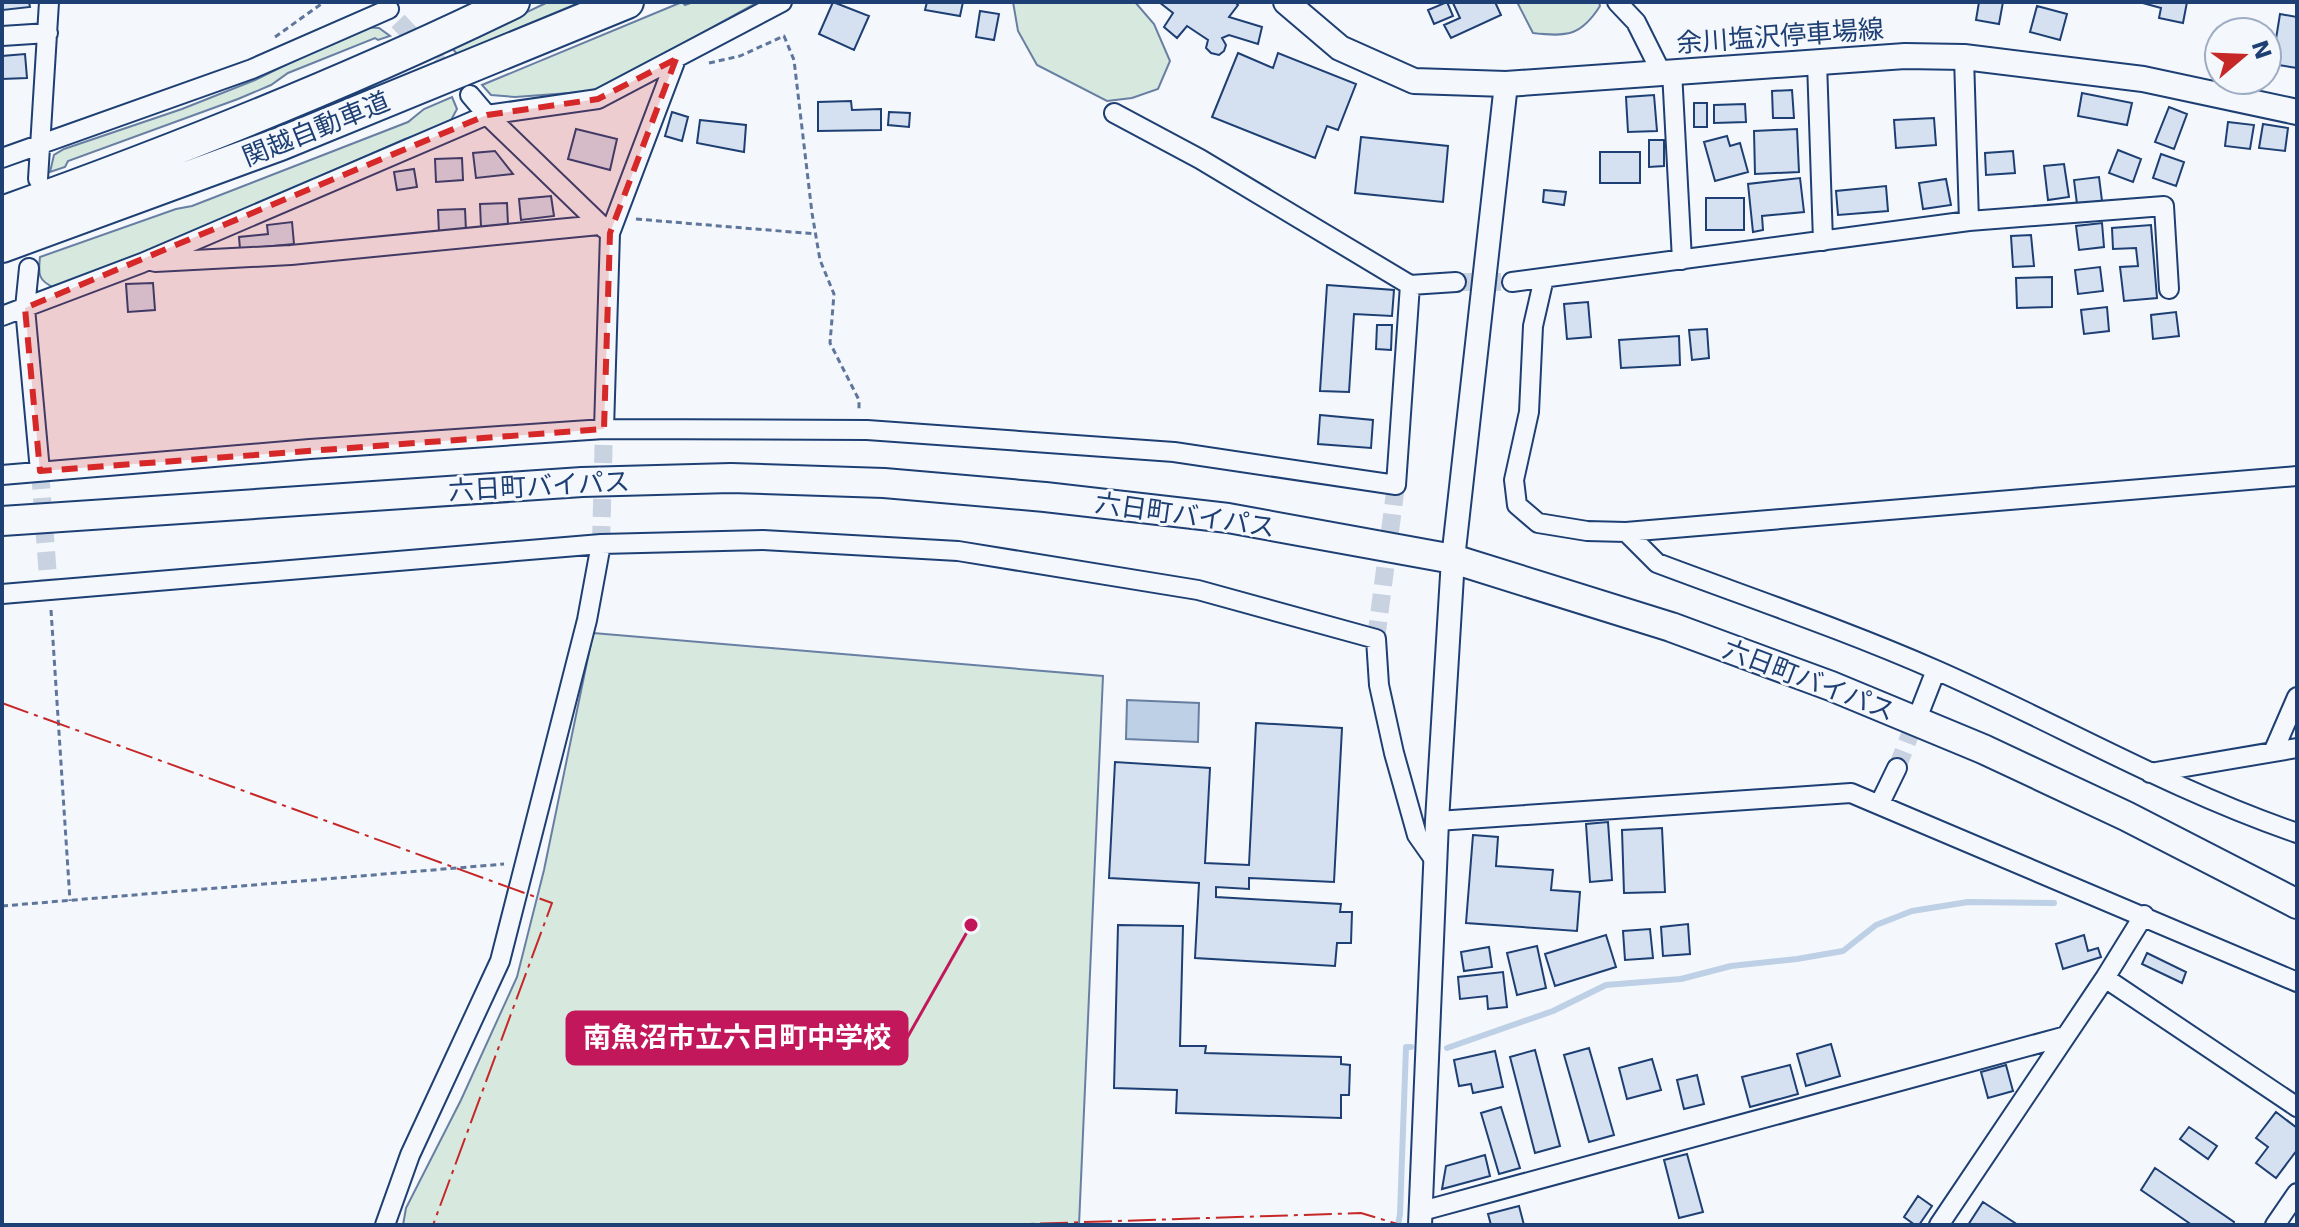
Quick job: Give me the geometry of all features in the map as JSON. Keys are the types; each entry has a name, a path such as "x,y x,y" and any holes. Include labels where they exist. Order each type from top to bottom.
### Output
{"highway":[{"name":"関越自動車道","path":"2,213 261,113 513,2"},
{"name":"関越自動車道","path":"2,246 280,144 627,2"},
{"name":"六日町バイパス","path":"2,521 582,482 731,478 884,483 1228,518 1453,559 1671,627 1831,686 1983,749 2126,816 2297,904"}],"main road":[{"name":"余川塩沢停車場線","path":"1286,2 1340,48 1414,81 1506,84 1905,56 1964,57 2143,79 2297,112"}],"street":[{"path":"38,179 49,2"},
{"path":"2,316 142,263 487,115 598,99 782,2"},
{"path":"1617,2 1636,22 1667,71 1682,260"},
{"path":"2,158 252,69 389,8"},
{"path":"2,36 48,33"},
{"path":"1964,57 1969,221"},
{"path":"604,429 609,225 676,59"},
{"path":"1817,62 1823,241"},
{"path":"1506,84 1453,559 1437,821 1421,1218 2066,1036"},
{"path":"470,95 487,115 609,225"},
{"path":"1114,113 1200,159 1410,285 1456,282"},
{"path":"1512,282 1969,221 2164,206 2169,289"},
{"path":"142,263 291,255 609,225"},
{"path":"29,268 25,308 40,471"},
{"path":"1544,278 1533,326 1529,412 1514,480 1517,505 1538,523 1587,531 1626,532 2297,476"},
{"path":"2,475 325,447 604,429 867,430 1174,452 1396,485 1410,285"},
{"path":"1626,532 1657,563 1936,670 2150,773 2241,814 2297,833"},
{"path":"2,594 601,544 763,540 958,551 1198,590 1376,639 1379,685 1394,753 1417,835 1436,862"},
{"path":"385,1225 410,1155 500,961 587,620 601,544"},
{"path":"1920,711 1936,670"},
{"path":"2274,750 2297,697"},
{"path":"2150,773 2297,748"},
{"path":"1880,803 1897,768"},
{"path":"1437,821 1851,793 2297,982"},
{"path":"1939,1225 2144,915"},
{"path":"2105,978 2297,1107"},
{"path":"2275,1225 2297,1193"}],"path":[{"path":"252,69 253,53 324,2"},
{"path":"669,81 701,65 740,56 784,36 794,60 806,175 820,260 834,294 830,343 859,400 859,412 867,430"},
{"path":"609,225 816,234"},
{"path":"49,590 70,901"},
{"path":"2,906 527,862"}],"highlighted area":[{"path":"676,59 610,233 604,429 40,471 25,308 487,115 598,99"}],"shaded area":[{"path":"548,2 581,2 457,54 452,48"},
{"path":"682,2 685,5 693,2 756,3 597,91 515,97 491,95 482,85"},
{"path":"1013,2 1135,2 1154,24 1170,61 1158,89 1132,98 1107,101 1037,65 1018,31"},
{"path":"1517,2 1599,2 1600,6 1579,29 1564,34 1545,34 1533,33"},
{"path":"363,27 379,28 390,36 375,38 288,73 271,85 238,99 68,161 65,167 50,172 54,155 64,149 182,109 255,80"},
{"path":"452,97 457,109 449,124 405,139 166,244 55,288 40,276 40,257 192,206 408,122 424,109"},
{"path":"593,633 1103,676 1079,1225 403,1225 406,1208 461,1100 517,977 544,870"}],"water":[{"path":"1127,700 1199,703 1198,742 1126,739"}],"building":[{"path":"2,2 29,2 30,7 3,10"},
{"path":"833,2 869,16 854,50 819,34"},
{"path":"927,2 963,2 960,16 925,10"},
{"path":"1159,2 1235,2 1238,5 1229,17 1262,27 1258,44 1229,35 1222,38 1226,45 1224,51 1219,55 1211,53 1206,48 1208,40 1187,26 1177,38 1164,27 1173,13"},
{"path":"1447,2 1453,16 1434,24 1428,10"},
{"path":"1495,2 1501,15 1451,38 1444,25 1460,18 1453,3"},
{"path":"1979,2 2003,2 1999,24 1976,20"},
{"path":"2139,2 2187,2 2183,23 2159,18 2161,8"},
{"path":"2037,6 2067,14 2060,40 2030,32"},
{"path":"980,11 999,14 994,40 976,37"},
{"path":"2280,14 2297,17 2297,68 2283,66 2283,16"},
{"path":"1238,53 1273,68 1278,53 1356,84 1338,130 1327,126 1315,158 1212,117"},
{"path":"25,54 27,78 2,79 2,56"},
{"path":"1792,90 1794,118 1773,118 1772,91"},
{"path":"2082,93 2132,103 2127,125 2078,116"},
{"path":"1654,95 1657,131 1628,132 1626,97"},
{"path":"851,101 852,110 881,109 881,130 818,131 818,102"},
{"path":"1694,103 1707,103 1707,127 1694,127"},
{"path":"1745,104 1746,122 1714,123 1714,105"},
{"path":"2169,107 2187,114 2174,149 2155,142"},
{"path":"672,112 688,117 682,141 665,136"},
{"path":"889,112 910,113 909,127 888,125"},
{"path":"1934,118 1936,145 1896,148 1894,120"},
{"path":"700,120 746,125 744,152 697,143"},
{"path":"2228,122 2254,125 2250,149 2225,146"},
{"path":"2263,124 2288,128 2285,151 2259,148"},
{"path":"576,129 617,139 610,170 568,159"},
{"path":"1797,129 1799,172 1755,174 1754,131"},
{"path":"1727,136 1730,146 1740,143 1748,172 1715,181 1704,142"},
{"path":"1361,137 1448,146 1443,202 1355,193"},
{"path":"1649,140 1664,140 1664,166 1649,167"},
{"path":"2118,150 2141,159 2133,182 2109,173"},
{"path":"495,151 513,174 476,178 473,153"},
{"path":"2013,151 2015,173 1986,175 1985,153"},
{"path":"1600,152 1640,152 1640,183 1600,183"},
{"path":"2161,154 2184,162 2176,186 2153,178"},
{"path":"462,158 463,180 436,182 435,159"},
{"path":"2064,164 2069,197 2048,200 2044,166"},
{"path":"414,169 417,187 397,190 394,172"},
{"path":"2099,177 2102,201 2077,204 2074,180"},
{"path":"1800,178 1804,212 1762,216 1763,230 1753,232 1748,184"},
{"path":"1946,179 1951,205 1923,209 1919,183"},
{"path":"1886,186 1888,211 1838,215 1836,191"},
{"path":"1544,190 1566,192 1564,205 1543,202"},
{"path":"551,196 554,216 521,220 519,199"},
{"path":"1706,198 1744,198 1744,230 1706,230"},
{"path":"507,203 508,225 481,227 480,204"},
{"path":"465,209 466,231 439,233 438,210"},
{"path":"292,222 294,244 240,249 239,237 268,234 267,225"},
{"path":"2102,223 2104,247 2079,250 2076,226"},
{"path":"2151,225 2157,298 2124,301 2120,267 2138,266 2136,248 2113,249 2112,228"},
{"path":"2031,235 2034,266 2013,267 2011,236"},
{"path":"2100,267 2103,291 2078,294 2075,270"},
{"path":"2052,277 2052,307 2017,308 2016,278"},
{"path":"153,283 155,310 128,312 126,284"},
{"path":"1327,285 1394,290 1392,316 1354,314 1349,392 1320,391"},
{"path":"1588,302 1591,337 1567,339 1564,304"},
{"path":"2107,307 2109,331 2084,334 2081,310"},
{"path":"2176,312 2179,336 2153,339 2151,315"},
{"path":"1377,325 1392,325 1391,350 1376,349"},
{"path":"1707,329 1709,358 1692,360 1689,330"},
{"path":"1679,336 1680,365 1621,368 1619,340"},
{"path":"1320,415 1373,420 1371,448 1318,444"},
{"path":"1256,723 1342,728 1334,882 1249,878 1249,889 1216,887 1216,897 1341,904 1340,912 1352,912 1351,943 1337,943 1335,966 1195,958 1199,883 1109,878 1115,762 1210,768 1205,863 1249,865"},
{"path":"1608,822 1612,880 1590,882 1586,824"},
{"path":"1662,828 1665,892 1624,893 1622,830"},
{"path":"1473,835 1498,837 1496,866 1553,870 1551,890 1580,892 1577,931 1466,923"},
{"path":"1688,924 1690,954 1663,956 1661,927"},
{"path":"1118,925 1183,926 1180,1046 1206,1046 1205,1053 1341,1057 1341,1064 1350,1065 1349,1095 1341,1095 1341,1118 1176,1113 1177,1090 1114,1088"},
{"path":"1650,929 1653,958 1625,960 1623,931"},
{"path":"1606,935 1616,967 1555,986 1545,954"},
{"path":"2084,935 2088,951 2098,948 2101,957 2063,969 2056,944"},
{"path":"1537,946 1546,988 1517,995 1507,953"},
{"path":"1489,947 1492,967 1464,971 1461,952"},
{"path":"2147,953 2186,972 2182,983 2142,964"},
{"path":"1503,972 1507,1007 1488,1009 1487,996 1460,999 1458,977"},
{"path":"1831,1044 1840,1076 1806,1086 1797,1054"},
{"path":"1589,1048 1614,1135 1589,1142 1564,1055"},
{"path":"1535,1050 1560,1146 1535,1153 1510,1057"},
{"path":"1495,1051 1503,1087 1473,1093 1471,1084 1459,1086 1454,1060"},
{"path":"1652,1059 1661,1090 1627,1099 1619,1068"},
{"path":"1790,1065 1798,1094 1750,1107 1742,1077"},
{"path":"2006,1065 2013,1091 1988,1098 1981,1072"},
{"path":"1697,1075 1704,1104 1684,1109 1677,1080"},
{"path":"1501,1107 1520,1168 1499,1174 1481,1113"},
{"path":"2276,1112 2297,1128 2297,1150 2276,1178 2256,1163 2268,1147 2256,1138"},
{"path":"2189,1127 2217,1146 2208,1159 2180,1139"},
{"path":"1687,1154 1703,1212 1679,1218 1664,1160"},
{"path":"1485,1155 1490,1176 1442,1189 1446,1166"},
{"path":"2155,1168 2234,1222 2233,1225 2192,1225 2141,1190"},
{"path":"1918,1196 1932,1206 1919,1225 1915,1225 1904,1217"},
{"path":"1983,1202 2018,1225 1968,1225"},
{"path":"1519,1206 1524,1225 1491,1225 1488,1214"}],"waterway":[{"path":"1447,1048 1553,1011 1606,985 1681,979 1731,966 1843,951 1876,925 1912,911 1968,902 2054,903"},
{"path":"1398,1225 1406,1047 1411,1047"}],"tunnel":[{"path":"398,21 454,79"},
{"path":"1456,282 1512,282"},
{"path":"601,544 604,429"},
{"path":"40,471 49,590"},
{"path":"1376,639 1396,485"},
{"path":"1897,768 1918,714"}],"power":[{"path":"2,703 552,903 433,1225"},
{"path":"996,1225 1361,1213 1401,1225"}],"place":[{"name":"南魚沼市立六日町中学校","path":"971,925"}]}
